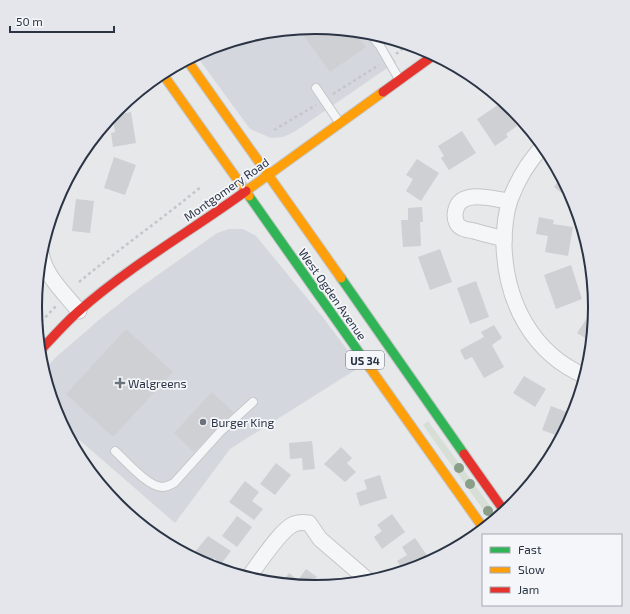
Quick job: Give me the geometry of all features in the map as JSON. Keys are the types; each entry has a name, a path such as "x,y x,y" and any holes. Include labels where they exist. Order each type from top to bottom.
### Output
{"main road":[{"name":"Montgomery Road","path":"45,347 79,311 103,291 157,251 268,175 429,59"},
{"name":"West Ogden Avenue","path":"190,64 501,506"},
{"name":"West Ogden Avenue","path":"166,78 481,524"}],"street":[{"path":"539,151 525,170 509,201 505,220 504,239 508,284 516,306 527,327 545,348 561,362 580,374"},
{"path":"504,239 462,228 456,223 456,208 460,201 466,198 475,197 509,201"},
{"path":"45,265 57,284 79,311"},
{"path":"252,573 281,535 292,525 301,522 309,523 320,539 363,576"}],"lane":[{"path":"376,41 399,80"},
{"path":"316,88 339,123"},
{"path":"115,451 154,485 161,487 168,486 174,482 230,422 253,402"}],"path":[{"path":"394,55 403,48"},
{"path":"329,96 380,64"},
{"path":"274,130 316,105"},
{"path":"79,282 202,186"},
{"path":"43,320 59,302"}],"shaded area":[{"path":"315,34 351,36 382,42 396,62 294,132 283,137 271,138 250,129 199,60 227,48 244,43 279,36"},
{"path":"229,229 243,229 256,236 325,320 360,367 230,449 175,523 75,436 56,395 48,366 55,358 100,319 138,289 217,233"},
{"path":"428,421 495,512 489,517 423,425"}],"building":[{"path":"315,34 359,37 366,47 330,72 303,35"},
{"path":"498,105 513,120 517,126 506,134 508,137 495,146 477,119"},
{"path":"131,112 136,143 113,147 111,133 115,132 113,123 122,114"},
{"path":"462,131 476,153 449,170 441,158 444,156 438,146"},
{"path":"114,157 136,165 125,195 104,188"},
{"path":"417,159 439,173 421,201 406,191 413,179 406,175"},
{"path":"558,182 563,194 554,187"},
{"path":"76,199 94,201 90,233 72,231"},
{"path":"422,207 423,222 420,222 421,246 403,247 401,220 408,220 408,208"},
{"path":"539,217 554,220 553,224 573,227 568,256 545,252 548,236 536,234"},
{"path":"440,249 452,282 430,290 418,257"},
{"path":"571,265 582,299 556,309 544,275"},
{"path":"476,281 489,317 470,324 457,288"},
{"path":"587,317 586,339 577,333"},
{"path":"494,325 502,338 492,345 504,367 484,378 472,357 465,360 460,350 484,337 481,332"},
{"name":"Walgreens","path":"126,329 173,372 113,437 66,394"},
{"path":"524,376 546,389 535,407 513,393"},
{"name":"Burger King","path":"212,392 233,412 194,452 174,433"},
{"path":"551,406 567,412 556,435 542,430"},
{"path":"312,441 315,469 303,470 302,458 290,459 289,443"},
{"path":"341,447 352,458 347,463 356,472 345,482 324,464"},
{"path":"276,463 291,475 275,495 260,484"},
{"path":"380,475 387,498 360,506 356,493 367,489 364,480"},
{"path":"245,481 259,492 252,501 263,509 254,520 229,502"},
{"path":"392,514 405,532 382,549 374,537 382,531 377,525"},
{"path":"237,516 252,527 237,547 222,536"},
{"path":"208,536 231,551 221,564 214,558 213,560 195,552"},
{"path":"415,538 427,556 401,567 397,561 407,555 402,547"},
{"path":"306,569 317,577 315,580 299,579"},
{"path":"289,573 297,579 285,578"}],"traffic: fast":[{"path":"249,196 370,368"},
{"path":"341,278 464,454"}],"traffic: slow":[{"path":"190,64 341,278"},
{"path":"166,78 249,196"},
{"path":"246,191 383,92"},
{"path":"370,368 481,524"}],"traffic: jam":[{"path":"383,92 429,59"},
{"path":"45,346 80,310 120,278 246,191"},
{"path":"464,454 501,506"}],"place":[{"name":"Walgreens","path":"120,383"},
{"name":"Burger King","path":"203,422"}]}
